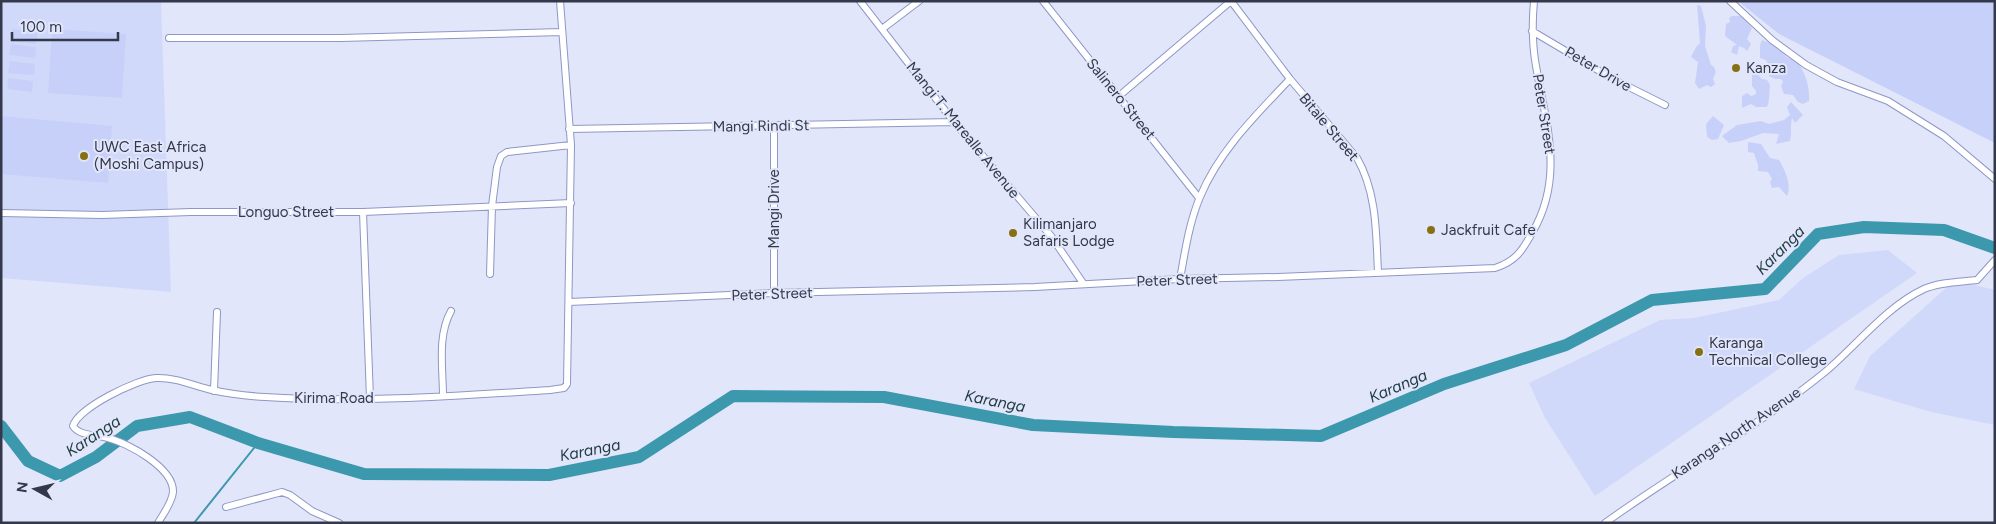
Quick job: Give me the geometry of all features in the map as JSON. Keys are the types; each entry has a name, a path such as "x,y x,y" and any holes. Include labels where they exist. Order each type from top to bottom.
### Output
{"street":[{"path":"560,1 571,145 569,302"},
{"name":"Mangi T. Marealle Avenue","path":"860,1 954,122 1050,236 1083,283"},
{"path":"882,29 919,1"},
{"name":"Salinero Street","path":"1043,1 1199,198"},
{"path":"1119,96 1231,1"},
{"name":"Bitale Street","path":"1231,1 1290,80 1345,143 1365,172 1373,201 1378,272"},
{"name":"Peter Street","path":"569,302 774,293 1035,287 1083,283 1495,268 1509,263 1522,250 1538,224 1548,194 1552,158 1548,126 1535,65 1532,31 1534,1"},
{"path":"1730,1 1772,40 1806,65 1837,82 1888,101 1944,136 1995,179"},
{"name":"Peter Drive","path":"1532,31 1613,79 1665,105"},
{"path":"169,38 351,38 561,32"},
{"path":"1180,279 1188,237 1199,198 1219,162 1249,123 1290,80"},
{"name":"Mangi Rindi St","path":"569,129 954,122"},
{"name":"Mangi Drive","path":"774,126 774,293"},
{"path":"490,274 492,206 498,161 507,152 571,145"},
{"name":"Longuo Street","path":"1,213 102,215 191,212 363,212 570,203"},
{"path":"363,212 370,398"},
{"name":"Karanga North Avenue","path":"1605,523 1778,407 1825,372 1897,306 1925,289 1947,283 1977,280 1995,260"},
{"name":"Kirima Road","path":"158,523 170,503 173,493 172,486 159,467 128,446 110,438 79,432 73,426 74,421 90,408 144,380 169,379 214,391 292,398 443,396 564,388 568,379 569,302"},
{"path":"443,396 443,337 445,323 451,311"},
{"path":"214,391 217,312"},
{"path":"226,506 282,492 339,523"}],"shaded area":[{"name":"UWC East Africa (Moshi Campus)","path":"1,1 161,1 171,292 1,278"},
{"path":"1738,1 1995,1 1995,143 1779,34"},
{"path":"1697,5 1701,6 1706,26 1705,46 1711,65 1716,72 1713,79 1715,84 1711,87 1707,85 1699,89 1695,83 1698,62 1691,57 1700,43"},
{"path":"1741,16 1752,28 1747,39 1751,44 1747,51 1739,46 1737,55 1731,52 1733,46 1737,45 1725,36 1726,24 1730,22 1729,18"},
{"path":"12,29 38,32 36,44 11,41"},
{"path":"52,29 126,34 122,98 48,93"},
{"path":"1762,40 1775,45 1788,58 1796,59 1806,79 1809,101 1803,104 1798,102 1793,95 1784,94 1781,79 1769,76 1770,68 1766,60 1760,58"},
{"path":"11,44 36,47 35,58 9,55"},
{"path":"10,61 35,64 34,75 8,73"},
{"path":"1752,74 1767,80 1770,85 1767,107 1756,107 1751,104 1742,108 1742,96 1747,93 1751,96 1756,94 1752,86"},
{"path":"8,78 33,81 32,92 7,89"},
{"path":"1791,102 1803,115 1795,123 1792,118 1790,141 1776,144 1779,134 1763,133 1729,143 1722,136 1737,125 1761,121 1769,124 1784,120 1790,115 1787,107"},
{"path":"1,116 112,126 108,183 1,174"},
{"path":"1713,116 1724,125 1718,139 1712,140 1707,137 1706,124"},
{"path":"1748,142 1761,144 1770,158 1779,160 1788,182 1787,196 1779,187 1772,188 1770,182 1772,179 1768,172 1758,171 1754,153 1748,152"},
{"name":"Karanga Technical College","path":"1888,250 1917,273 1595,496 1545,418 1529,383 1660,320 1694,318 1779,300 1803,278 1839,255"},
{"path":"1955,280 1995,290 1995,425 1931,412 1854,389 1870,356"}],"waterway":[{"name":"Karanga","path":"1,426 28,461 60,476 96,457 137,426 190,417 258,443 364,474 549,475 639,457 733,396 884,397 1033,425 1173,432 1321,436 1444,384 1566,345 1652,300 1765,289 1818,234 1864,227 1944,230 1995,248"},
{"path":"194,523 258,443"}],"place":[{"name":"Kanza","path":"1736,68"},
{"name":"UWC East Africa (Moshi Campus)","path":"84,156"},
{"name":"Jackfruit Cafe","path":"1431,230"},
{"name":"Kilimanjaro Safaris Lodge","path":"1013,233"},
{"name":"Karanga Technical College","path":"1699,352"}]}
